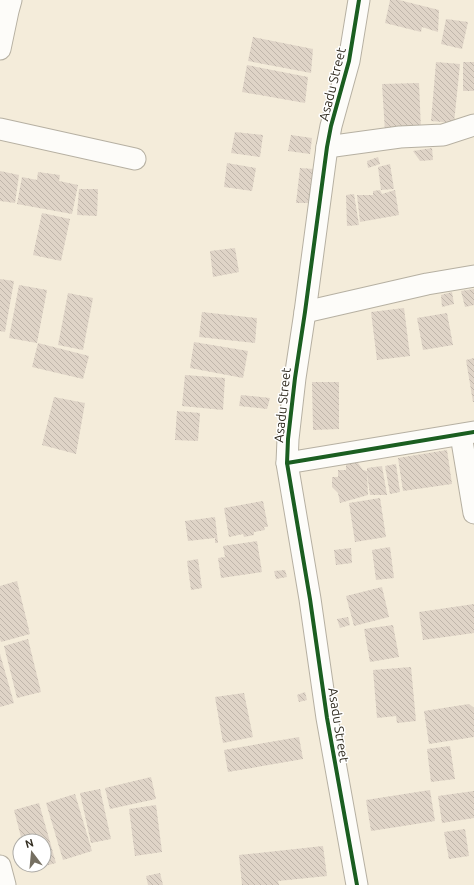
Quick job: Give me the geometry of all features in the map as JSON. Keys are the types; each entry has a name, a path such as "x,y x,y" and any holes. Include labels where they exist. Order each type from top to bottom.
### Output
{"street":[{"path":"0,49 11,0"},
{"name":"Asadu Street","path":"357,885 327,718 310,599 287,463 288,439 295,378 327,147 331,126 349,62 359,0"},
{"path":"327,147 400,137 443,135 474,125"},
{"path":"0,129 135,159"},
{"path":"305,312 427,284 474,276"},
{"path":"287,463 467,434 474,513"},
{"path":"0,866 5,885"}],"building":[{"path":"390,0 399,0 439,10 438,32 422,27 421,32 385,23"},
{"path":"446,19 468,22 462,49 441,44"},
{"path":"253,37 313,49 311,73 248,61"},
{"path":"436,62 460,64 454,123 431,121"},
{"path":"463,62 474,62 474,91 463,91"},
{"path":"247,65 308,77 305,103 242,92"},
{"path":"419,83 421,130 385,132 382,84"},
{"path":"235,132 263,135 260,157 231,153"},
{"path":"291,135 312,138 310,154 288,151"},
{"path":"432,148 433,160 420,161 413,151"},
{"path":"378,157 380,164 368,168 367,161"},
{"path":"227,163 256,168 252,191 224,187"},
{"path":"390,164 394,189 381,190 378,167"},
{"path":"300,168 314,169 311,203 296,203"},
{"path":"0,171 19,175 15,203 0,201"},
{"path":"38,172 60,175 59,181 78,185 72,214 17,204 22,177 37,180"},
{"path":"79,189 98,189 97,216 77,215"},
{"path":"380,190 382,194 395,190 399,215 360,222 357,195 373,195 373,191"},
{"path":"354,194 359,225 347,226 346,195"},
{"path":"42,213 70,219 61,261 33,255"},
{"path":"235,248 239,272 213,277 210,251"},
{"path":"0,279 14,281 5,332 0,331"},
{"path":"19,285 47,290 37,343 9,338"},
{"path":"474,289 474,305 465,307 461,291"},
{"path":"452,292 454,304 442,307 441,295"},
{"path":"68,293 93,298 83,350 58,345"},
{"path":"404,308 410,356 377,360 371,312"},
{"path":"202,312 257,318 255,343 199,337"},
{"path":"447,313 453,345 423,350 417,318"},
{"path":"194,342 248,351 243,378 190,368"},
{"path":"38,343 89,356 83,379 32,367"},
{"path":"474,358 474,402 473,402 466,360"},
{"path":"185,375 225,378 223,410 182,406"},
{"path":"312,382 339,382 339,429 313,430"},
{"path":"241,395 270,398 267,409 239,406"},
{"path":"54,397 85,403 76,454 42,445"},
{"path":"177,411 200,413 198,441 175,440"},
{"path":"447,450 452,484 403,491 398,458"},
{"path":"346,463 358,463 363,470 367,471 367,468 382,466 387,495 370,495 367,473 368,495 340,503 338,493 332,487 332,477 338,477 338,470 346,470"},
{"path":"396,464 400,492 390,494 385,466"},
{"path":"380,498 386,537 355,542 349,503"},
{"path":"263,501 268,527 264,527 265,530 254,532 254,535 244,537 243,534 229,537 224,508"},
{"path":"215,517 218,543 215,543 215,538 188,541 185,521"},
{"path":"257,541 262,572 221,578 218,558 225,557 223,546"},
{"path":"390,547 394,578 376,580 372,550"},
{"path":"351,548 352,563 336,565 334,550"},
{"path":"198,559 202,588 191,590 187,561"},
{"path":"285,570 287,577 276,579 274,571"},
{"path":"17,581 30,634 1,642 0,586"},
{"path":"382,587 389,617 354,626 346,596"},
{"path":"474,604 474,633 423,640 419,612"},
{"path":"348,617 350,625 340,628 337,619"},
{"path":"393,625 399,657 370,662 364,629"},
{"path":"28,639 41,692 17,698 4,646"},
{"path":"0,654 14,703 0,707"},
{"path":"411,667 416,721 397,723 396,716 377,718 373,670"},
{"path":"305,692 307,700 299,702 297,695"},
{"path":"244,693 253,737 223,743 215,697"},
{"path":"469,704 474,708 474,737 429,744 424,711"},
{"path":"299,737 303,759 228,772 224,750"},
{"path":"450,746 455,779 431,782 427,749"},
{"path":"151,777 156,799 110,809 105,788"},
{"path":"100,789 111,839 91,843 80,793"},
{"path":"430,790 435,821 371,831 366,800"},
{"path":"474,791 474,818 442,823 438,796"},
{"path":"75,794 92,851 63,860 46,803"},
{"path":"39,803 48,833 20,833 14,810"},
{"path":"156,805 162,852 135,856 129,809"},
{"path":"465,829 469,856 449,859 444,832"},
{"path":"323,846 327,876 278,881 279,885 242,885 239,855"},
{"path":"52,849 56,863 52,864"},
{"path":"160,873 163,885 148,885 146,876"}],"cycle path":[{"path":"357,885 327,718 310,599 287,463 288,439 295,378 327,147 331,126 349,61 359,0"},
{"path":"287,463 474,432"}]}
